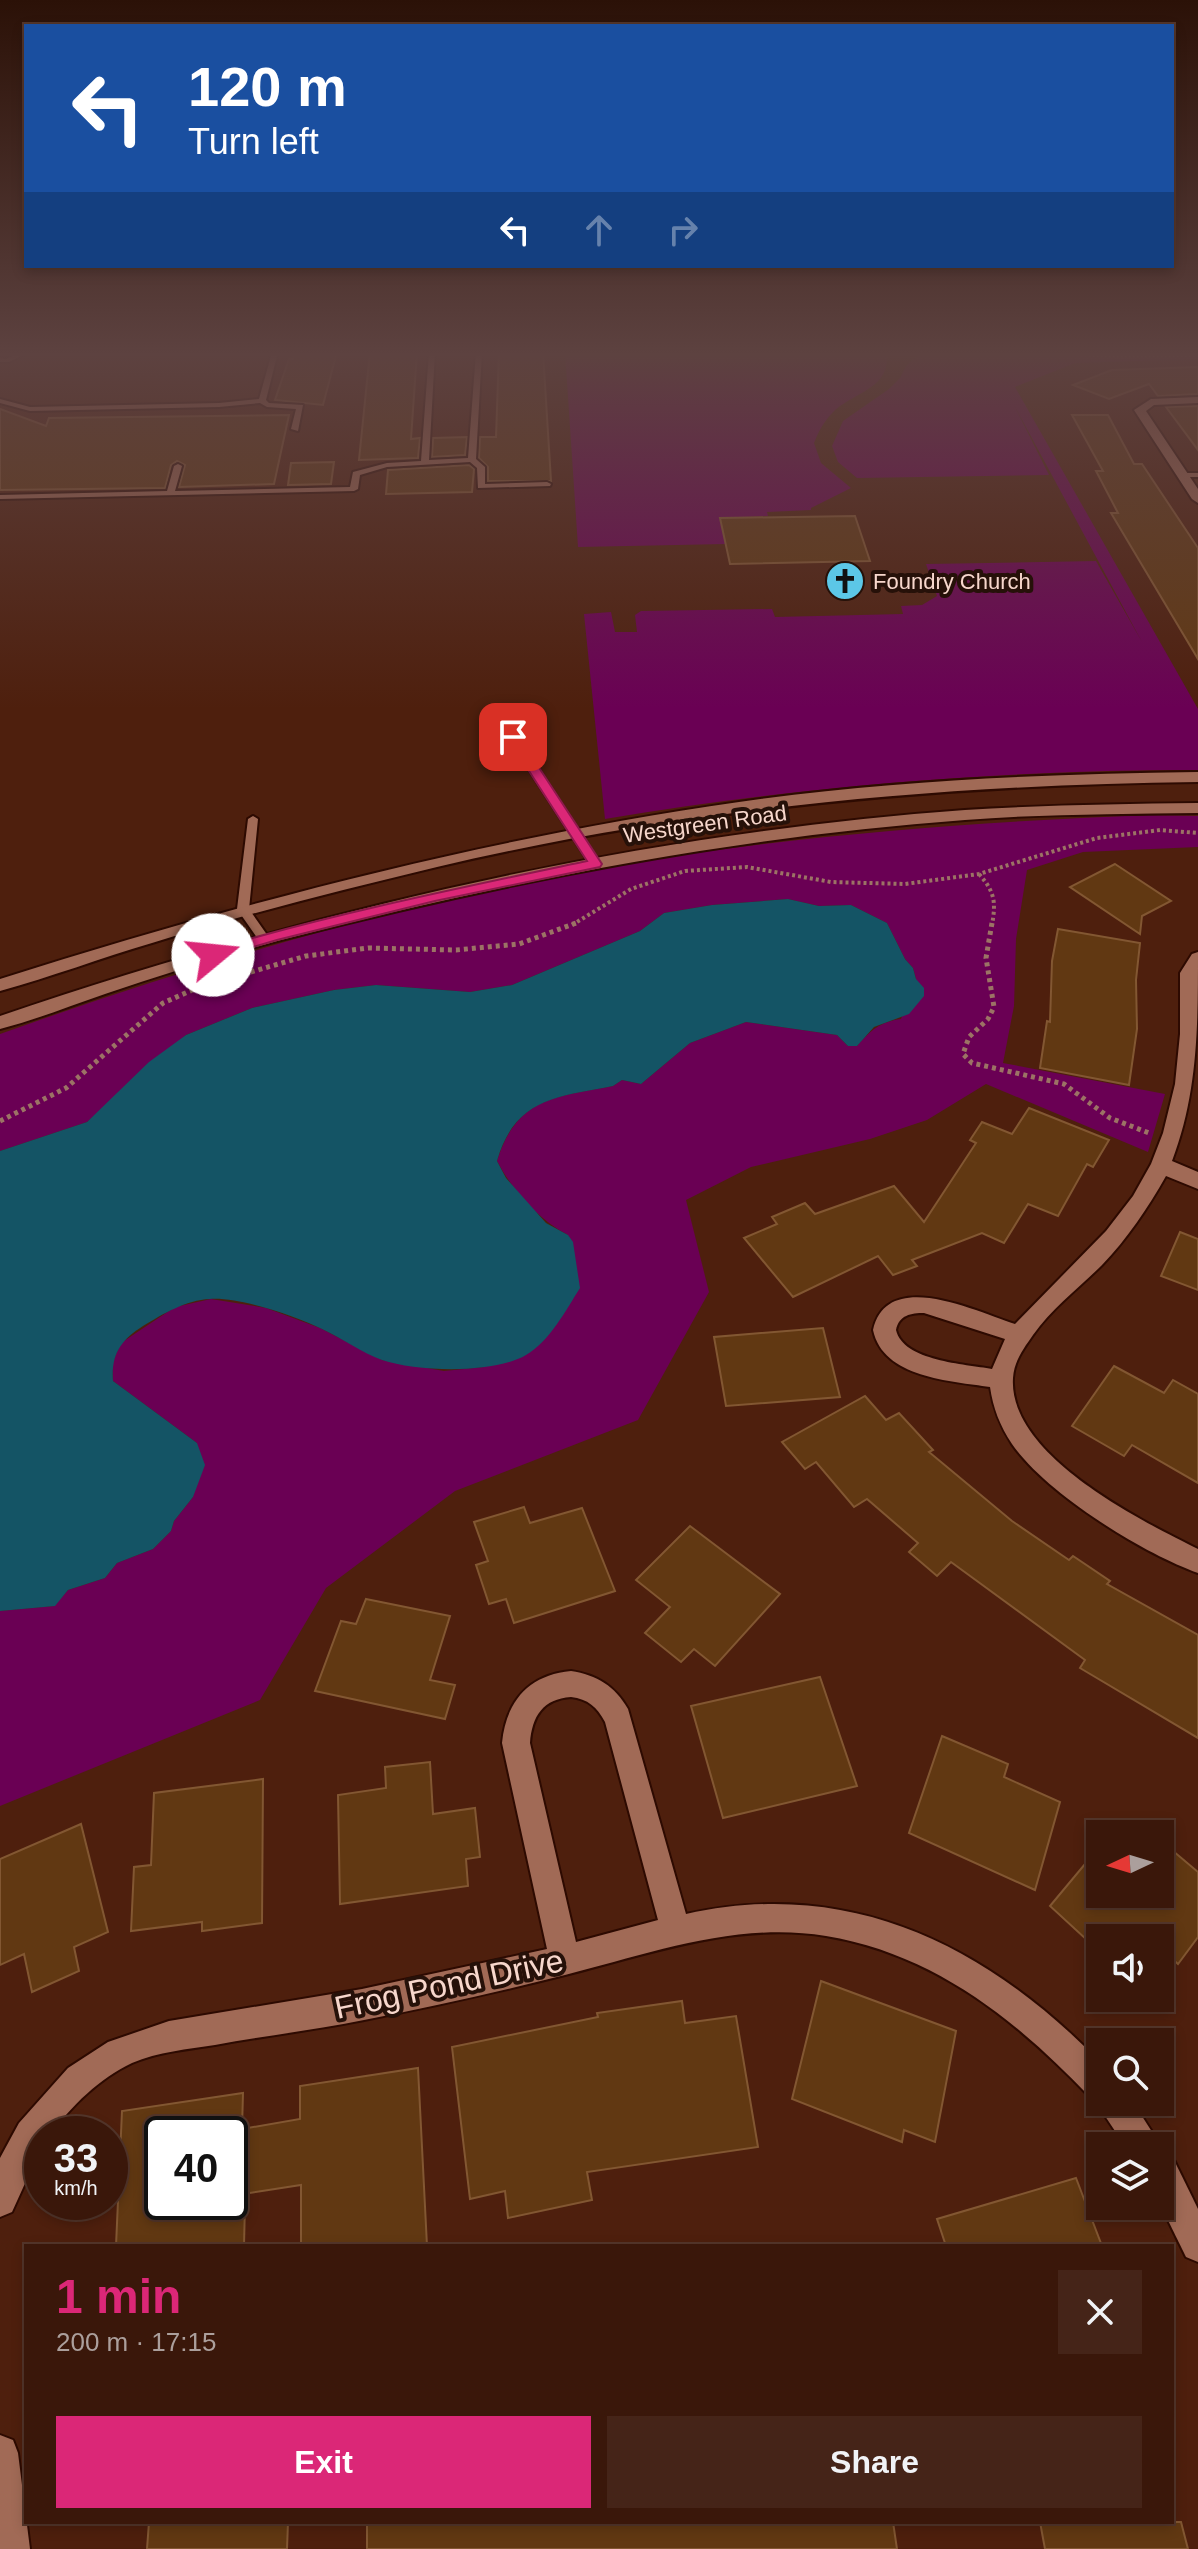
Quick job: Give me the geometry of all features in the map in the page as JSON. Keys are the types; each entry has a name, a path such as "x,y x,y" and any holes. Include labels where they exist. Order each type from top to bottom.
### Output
{"street":[{"path":"1179,471 1198,499"},
{"name":"Westgreen Road","path":"0,985 243,909 445,858 576,833 750,804 872,790 972,782 1198,777"},
{"name":"Westgreen Road","path":"0,1023 264,939 462,891 595,864 767,836 888,821 987,813 1198,808"},
{"path":"1198,958 1189,973 1186,1081 1161,1165 1133,1210 1096,1256 1044,1306 1014,1345 1001,1380 1002,1401 1012,1424 1041,1460 1145,1536 1198,1562"},
{"path":"1161,1165 1198,1181"},
{"path":"1001,1380 916,1362 901,1355 889,1344 884,1331 885,1322 897,1307 908,1303 924,1304 1014,1345"},
{"path":"565,1960 516,1743 520,1714 537,1693 562,1684 586,1685 606,1698 618,1718 676,1930"},
{"name":"Frog Pond Drive","path":"0,2200 6,2179 37,2127 78,2079 120,2052 172,2036 378,2002 565,1960 676,1930 767,1915 824,1920 888,1934 949,1961 1005,1996 1062,2043 1086,2070"},
{"path":"1174,2196 1198,2245"},
{"path":"0,2453 11,2549"}],"lane":[{"path":"170,493 177,471"},
{"path":"0,497 354,489 356,474 366,471"},
{"path":"481,471 481,486 547,484"},
{"path":"1182,475 1198,475"},
{"path":"513,737 595,864"},
{"path":"253,819 243,909 264,939"}],"path":[{"path":"0,1121 66,1088 163,1003 199,987 282,962 368,948 456,950 519,944 575,924 631,889 685,871 747,867 831,882 938,881 979,874 1097,838 1160,830 1198,833"},
{"path":"979,874 991,887 996,900 986,958 994,1007 988,1019 969,1037 963,1054 972,1063 1064,1084 1110,1118 1169,1141"}],"shaded area":[{"path":"573,471 831,471 851,488 811,510 721,518 726,544 578,547"},
{"path":"849,471 1047,471 1049,475 857,478"},
{"path":"1050,471 1063,471 1198,709 1198,770 1049,773 900,782 753,797 605,819 584,614 611,612 615,632 637,632 635,615 641,611 772,609 775,617 903,614 901,606 922,605 937,596 926,564 1096,561 1142,642"},
{"path":"1147,815 1198,816 1198,847 1083,852 1027,870 1016,939 1014,1006 1003,1063 1165,1094 1148,1152 986,1084 927,1120 870,1139 751,1167 686,1200 709,1292 638,1420 455,1491 326,1588 260,1700 0,1806 0,1611 54,1606 68,1590 105,1578 117,1563 153,1549 171,1531 174,1521 193,1497 197,1443 113,1381 112,1363 121,1343 175,1307 211,1299 266,1308 320,1328 382,1360 444,1371 484,1367 568,1235 546,1221 527,1203 497,1161 505,1140 527,1112 556,1098 613,1086 622,1080 641,1084 690,1043 746,1022 837,1035 848,1046 857,1046 876,1028 901,1019 916,979 887,923 851,905 819,906 788,899 712,905 664,913 640,931 512,985 470,992 376,985 334,990 252,1008 186,1035 87,1122 0,1151 0,1034 232,957 390,914 549,878 694,853 823,837"}],"water":[{"path":"788,899 819,906 851,905 887,923 916,979 924,988 924,996 909,1014 874,1027 857,1046 848,1046 837,1035 746,1022 690,1043 641,1084 622,1080 613,1086 556,1098 527,1112 505,1140 497,1161 506,1178 546,1223 568,1235 573,1242 580,1288 543,1342 512,1361 456,1369 397,1364 374,1357 297,1319 252,1304 222,1299 184,1305 143,1326 119,1349 113,1381 197,1443 205,1465 193,1497 174,1521 171,1531 153,1549 117,1563 105,1578 68,1590 55,1606 0,1611 0,1151 87,1122 149,1062 186,1035 252,1008 334,990 376,985 470,992 512,985 640,931 664,913 712,905"}],"building":[{"path":"0,471 169,471 165,488 0,490"},
{"path":"183,471 277,471 274,484 179,487"},
{"path":"290,471 333,471 331,484 288,485"},
{"path":"388,471 474,471 472,492 386,494"},
{"path":"488,471 550,471 551,481 488,481"},
{"path":"1096,471 1147,471 1198,548 1198,659 1111,513 1118,513"},
{"path":"855,516 870,561 730,564 720,518"},
{"path":"1115,864 1171,901 1142,916 1140,934 1070,887"},
{"path":"1058,929 1140,943 1136,980 1137,1029 1129,1085 1040,1068 1047,1021 1050,1022 1052,961"},
{"path":"1029,1108 1109,1140 1093,1167 1087,1164 1058,1216 1028,1204 1004,1243 982,1233 912,1260 917,1266 893,1275 878,1256 793,1297 744,1238 777,1224 772,1217 805,1203 815,1214 894,1186 924,1222 976,1143 970,1140 982,1122 1012,1134"},
{"path":"1180,1232 1198,1239 1198,1290 1161,1276"},
{"path":"823,1328 840,1397 726,1406 714,1337"},
{"path":"1114,1366 1164,1393 1173,1380 1198,1394 1198,1483 1132,1445 1124,1456 1072,1426"},
{"path":"865,1396 886,1420 899,1413 933,1450 929,1452 1012,1521 1069,1560 1073,1556 1110,1581 1107,1584 1198,1635 1198,1738 1080,1668 1085,1660 951,1562 937,1576 909,1552 918,1543 867,1499 854,1507 816,1462 805,1469 782,1442"},
{"path":"524,1507 530,1523 582,1508 615,1591 514,1623 506,1599 489,1604 476,1565 488,1561 474,1522"},
{"path":"690,1526 780,1594 715,1666 694,1649 681,1662 645,1633 670,1607 636,1580"},
{"path":"366,1599 450,1616 430,1680 455,1685 445,1719 315,1691 341,1621 356,1624"},
{"path":"820,1677 857,1786 723,1818 691,1706"},
{"path":"942,1736 1008,1764 1004,1777 1060,1802 1035,1890 909,1833"},
{"path":"430,1762 433,1814 475,1808 480,1857 466,1859 468,1886 340,1904 338,1795 386,1788 385,1767"},
{"path":"263,1779 262,1923 202,1931 202,1922 131,1931 134,1867 151,1865 154,1793"},
{"path":"81,1824 108,1932 74,1947 79,1971 32,1992 24,1954 0,1965 0,1859"},
{"path":"1174,1852 1198,1872 1198,1937 1178,1964 1174,1960 1174,1924 1086,1924 1086,1939 1050,1906 1086,1863 1086,1908 1174,1908"},
{"path":"821,1981 956,2031 935,2142 904,2130 902,2142 792,2099"},
{"path":"682,2001 685,2023 736,2016 758,2147 587,2172 592,2200 508,2218 505,2191 470,2199 452,2047 598,2017 597,2013"},
{"path":"418,2068 427,2244 301,2244 301,2185 248,2193 248,2128 300,2119 300,2086"},
{"path":"243,2093 242,2116 144,2116 144,2220 245,2220 244,2244 116,2244 117,2220 128,2220 128,2116 122,2116 122,2111"},
{"path":"1076,2178 1086,2204 1086,2220 1092,2220 1101,2244 945,2244 937,2219"},
{"path":"1181,2522 1188,2549 1045,2549 1040,2524"},
{"path":"149,2524 288,2524 287,2549 147,2549"},
{"path":"367,2524 893,2524 897,2549 367,2549"}],"place":[{"name":"Foundry Church","path":"845,581"}],"route":[{"path":"213,955 273,936 435,897 595,864 513,737"}]}
